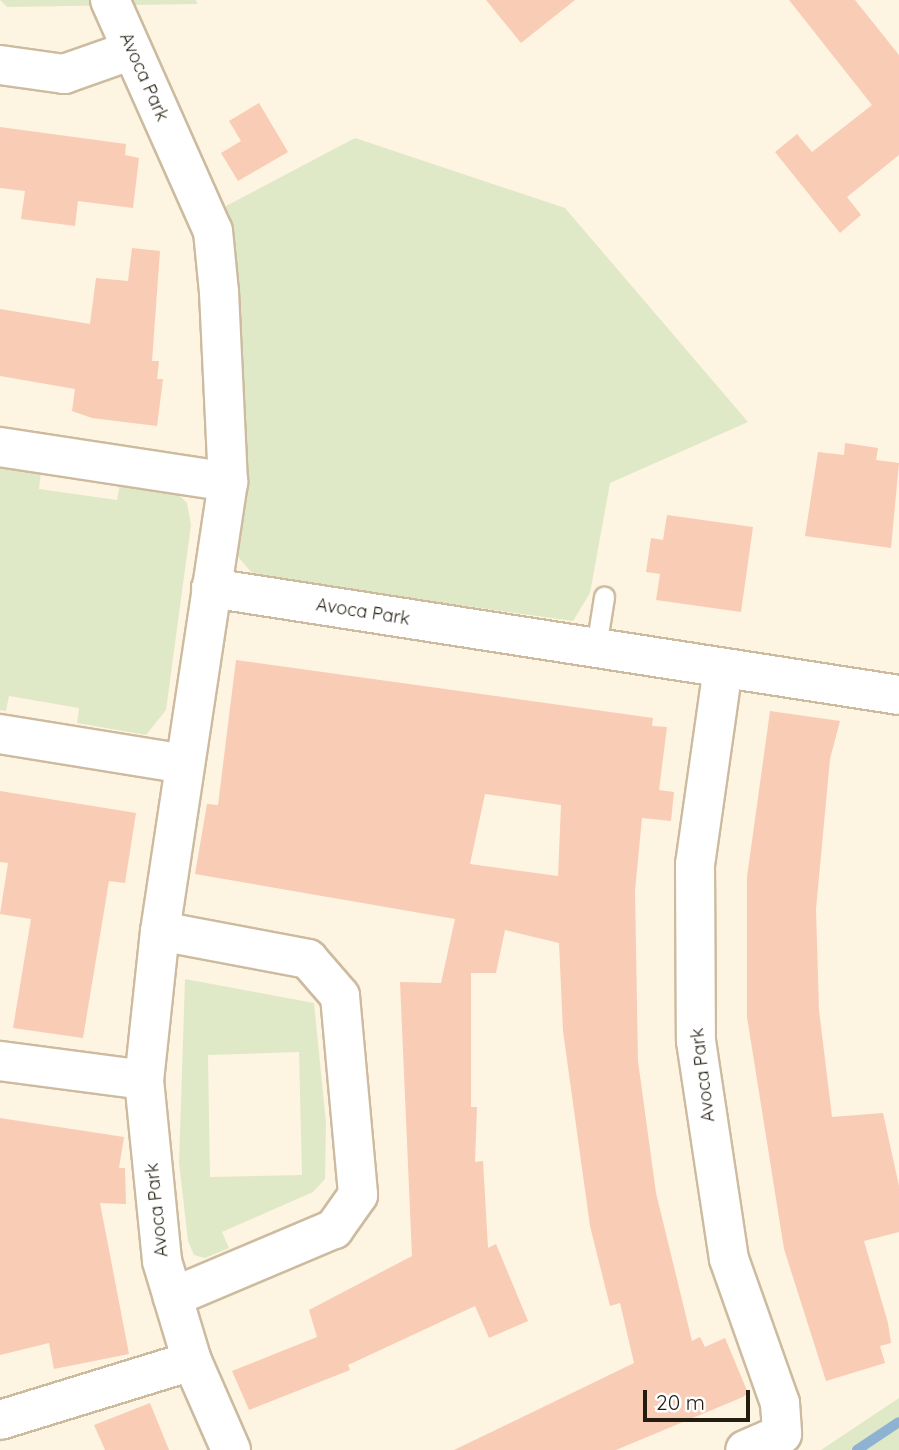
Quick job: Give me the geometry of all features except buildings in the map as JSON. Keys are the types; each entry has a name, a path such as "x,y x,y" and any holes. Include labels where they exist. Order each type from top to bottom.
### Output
{"street":[{"name":"Avoca Park","path":"110,0 213,231 228,482 160,931 144,1080 162,1261 192,1361 231,1450"},
{"path":"0,65 64,74 132,50"},
{"path":"0,447 228,482"},
{"name":"Avoca Park","path":"211,588 899,695"},
{"name":"Avoca Park","path":"723,668 695,864 696,1041 729,1259 780,1403 782,1434 746,1450"},
{"path":"0,734 185,764"},
{"path":"160,931 308,959 340,996 358,1195 334,1229 173,1297"},
{"path":"0,1061 144,1080"},
{"path":"0,1420 192,1361"}],"lane":[{"path":"596,647 604,597"}],"green space":[{"path":"0,0 196,0 197,4 7,7"},
{"path":"355,138 565,208 748,422 610,483 590,593 573,621 271,579 252,573 234,552 241,437 226,206"},
{"path":"0,465 41,471 39,489 117,500 120,484 177,493 187,503 191,525 166,710 146,735 77,723 79,708 9,696 6,711 0,710"},
{"path":"185,979 314,1003 326,1123 325,1179 313,1192 222,1232 229,1248 205,1258 194,1255 188,1241 179,1163","holes":["299,1052 302,1175 210,1177 208,1055"]},
{"path":"899,1398 899,1450 821,1450"}],"waterway":[{"path":"857,1450 899,1422"}]}
